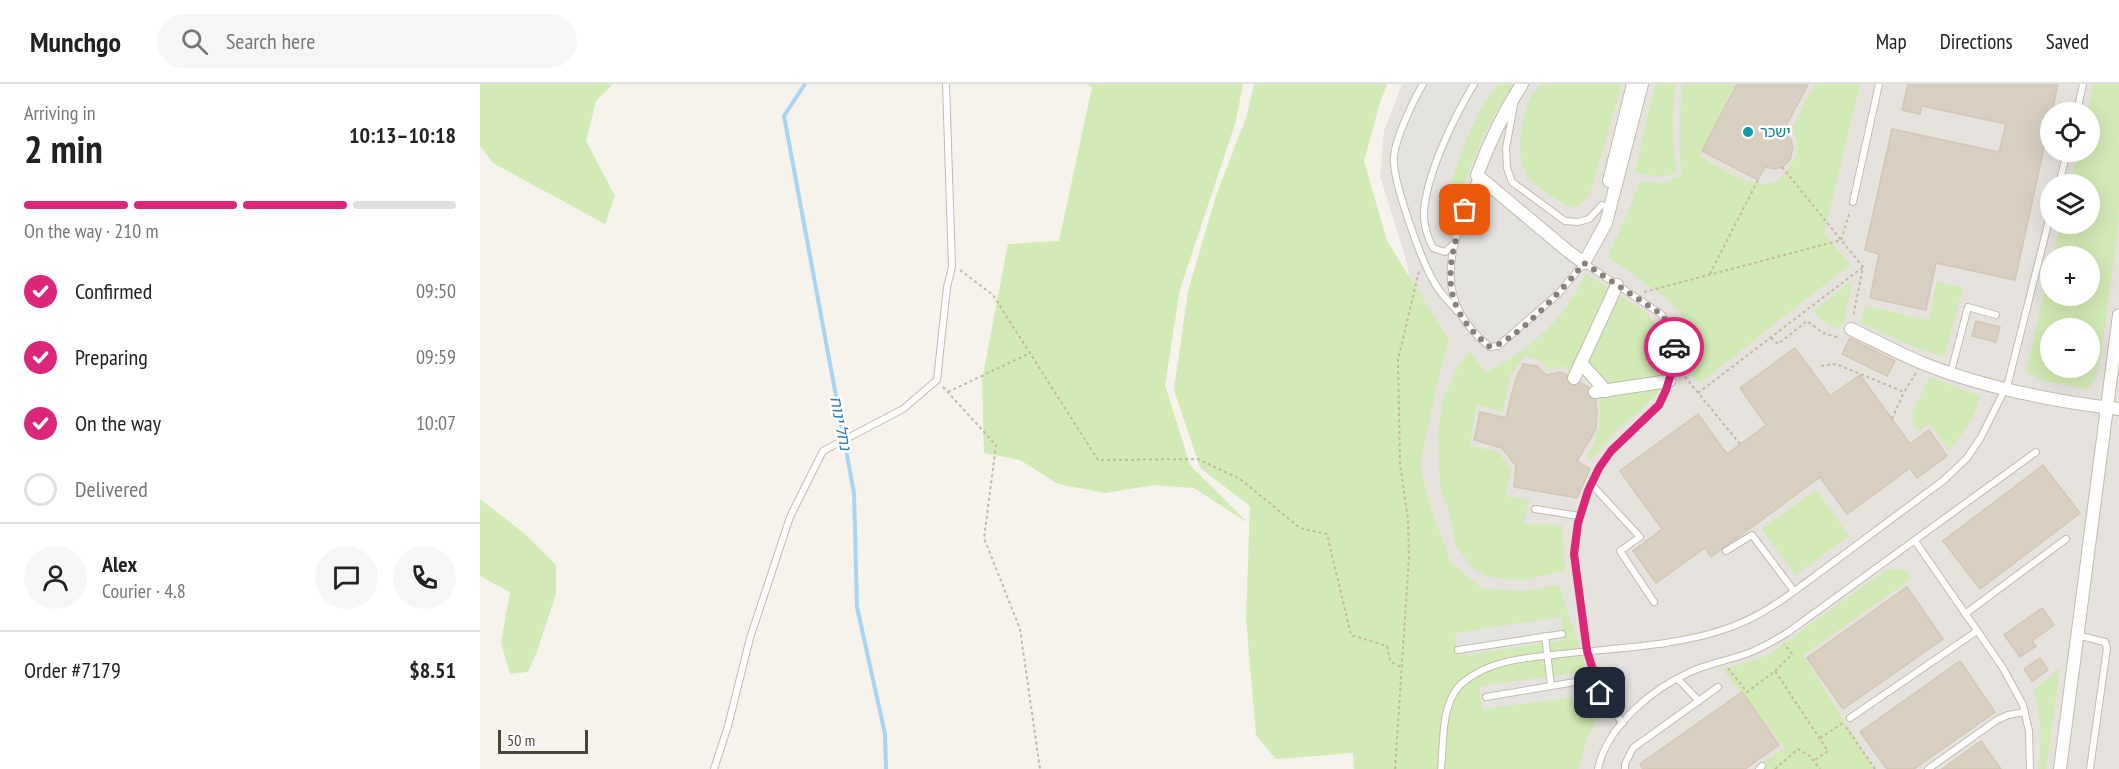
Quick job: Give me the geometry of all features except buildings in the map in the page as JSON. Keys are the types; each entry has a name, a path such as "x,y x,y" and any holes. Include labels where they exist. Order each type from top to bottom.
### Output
{"street":[{"path":"1584,263 1602,205 1633,84"},
{"path":"1584,263 1606,223 1642,84"},
{"path":"1520,87 1488,146 1477,175 1584,263"},
{"path":"1574,378 1617,285"},
{"path":"2060,769 2077,635 2113,408 2119,315"},
{"path":"1851,329 1922,363 2005,389 2113,408"},
{"path":"1581,363 1600,392 1669,381"}],"lane":[{"path":"714,769 728,726 750,638 790,517 823,452 903,409 937,381 947,287 952,267 946,84"},
{"path":"1423,84 1394,156 1395,173 1422,260 1435,284 1479,338 1490,347 1497,346 1558,294 1584,263 1661,314 1670,327 1674,342 1674,364 1659,405 1611,451 1599,468 1580,516 1574,554 1587,651 1606,704 1623,723"},
{"path":"1455,243 1445,252 1433,248 1426,233 1424,211 1446,137 1474,84"},
{"path":"1853,202 1879,84"},
{"path":"2080,102 2084,84"},
{"path":"1520,87 1509,121 1506,148 1507,168 1512,182 1565,221 1578,222 1589,219 1602,205"},
{"path":"1461,316 1453,296 1450,280 1451,255 1477,175"},
{"path":"1441,769 1447,709 1462,682 1475,674 1505,661 1704,636 1732,627 1755,616 1794,591 1944,480 1966,458 1982,437 2005,389 2045,234"},
{"path":"1950,372 1968,308 1996,315"},
{"path":"1598,769 1609,741 1642,704 1678,679 1722,660 1749,653 1780,638 2037,452"},
{"path":"1591,484 1640,537 1620,551 1654,603"},
{"path":"1535,509 1580,516"},
{"path":"1725,551 1752,535 1794,591"},
{"path":"1965,614 2066,539"},
{"path":"1914,541 2003,668 2023,705 2029,731 2030,769"},
{"path":"1850,718 1977,631"},
{"path":"1458,650 1562,634"},
{"path":"2077,635 2105,642 2107,648 2090,769"},
{"path":"1545,636 1551,686"},
{"path":"1678,679 1699,701"},
{"path":"1486,697 1575,682"},
{"path":"1625,769 1633,748 1718,687"},
{"path":"1928,769 1997,720 2025,712"}],"path":[{"path":"1782,167 1863,267"},
{"path":"1710,274 1758,180"},
{"path":"1841,240 1853,202"},
{"path":"1632,295 1841,240"},
{"path":"1395,769 1408,538 1408,519 1400,464 1398,360 1422,260"},
{"path":"952,267 958,268 993,295 1098,460 1198,459 1239,479 1300,528 1327,534 1351,635 1387,646 1390,661 1401,667"},
{"path":"1771,338 1778,344 1808,321 1823,333 1836,337 1851,329 1863,267"},
{"path":"1698,393 1863,267"},
{"path":"948,392 1030,353"},
{"path":"1892,419 1904,392 1922,363"},
{"path":"1674,364 1740,444"},
{"path":"1821,366 1836,364 1904,392"},
{"path":"937,381 996,446 984,538 1020,629 1040,769"},
{"path":"1722,660 1747,692 1792,654 1780,638"},
{"path":"1775,670 1827,751 1813,761"},
{"path":"1820,739 1850,718"},
{"path":"1843,723 1875,769"},
{"path":"1775,769 1798,749 1820,769"}],"shaded area":[{"path":"1402,84 2119,84 2119,769 1403,769 1416,311 1407,263 1380,176 1384,131"},
{"path":"1410,84 1493,84 1482,99 1457,152 1442,202 1440,230 1446,236 1452,229 1475,162 1591,262 1566,300 1525,338 1493,359 1484,362 1430,296 1413,265 1385,169 1387,140"},
{"path":"1561,617 1564,640 1458,656 1455,633"},
{"path":"1575,673 1578,697 1482,709 1479,686"}],"green space":[{"path":"480,84 613,84 596,101 586,141 615,196 605,224 493,163 480,146"},
{"path":"1087,84 1243,84 1236,121 1180,289 1165,385 1190,465 1248,523 1194,488 1153,485 1106,493 1058,484 1020,460 984,453 982,380 1008,244 1059,241 1092,87"},
{"path":"1254,84 1387,84 1364,161 1387,241 1449,340 1436,388 1420,465 1430,506 1451,563 1481,588 1522,591 1559,585 1600,711 1588,737 1578,769 1354,769 1353,753 1276,759 1256,735 1246,619 1250,506 1200,468 1174,390 1188,291 1216,196 1247,115"},
{"path":"1499,84 1514,84 1493,117 1469,171 1449,226 1445,229 1446,204 1462,152 1480,110"},
{"path":"1540,84 1622,84 1589,197 1574,208 1537,186 1528,177 1523,167 1521,129 1528,103"},
{"path":"1655,84 1676,84 1673,129 1677,173 1661,177 1635,173"},
{"path":"1682,84 1735,84 1699,156 1739,178 1762,184 1772,183 1781,178 1794,161 1798,147 1792,128 1815,84 1860,84 1824,234 1850,264 1700,383 1690,374 1690,338 1682,315 1665,297 1608,257 1641,181 1661,183 1681,176 1679,128"},
{"path":"2091,84 2119,84 2119,217 2100,360 2100,318 2040,318 2040,378 2095,378 2087,389 2043,381 2026,372 2041,306 2100,306 2100,246 2056,246 2058,234 2100,234 2100,174 2072,174 2076,162 2100,162 2100,102 2089,102"},
{"path":"1586,273 1645,312 1666,340 1665,365 1658,392 1640,411 1615,431 1592,459 1586,457 1592,448 1598,430 1597,384 1562,366 1549,370 1541,361 1524,356 1510,376 1503,412 1476,404 1470,446 1498,452 1511,470 1505,496 1530,500 1523,524 1562,525 1565,570 1523,581 1493,578 1473,569 1455,544 1450,514 1440,487 1438,433 1443,399 1457,369 1470,351 1485,373 1508,360 1540,336 1559,317"},
{"path":"1852,281 1844,321 1837,329 1825,323 1813,311"},
{"path":"1937,281 1963,288 1944,357 1916,348 1860,323 1866,306 1929,320"},
{"path":"1929,377 1980,396 1971,419 1949,451 1930,424 1918,431 1911,416"},
{"path":"1816,490 1849,536 1795,575 1762,529"},
{"path":"480,499 525,534 556,565 556,594 528,672 510,674 501,643 510,592 480,576"},
{"path":"1903,569 1912,578 1803,655 1874,769 1766,769 1761,763 1785,748 1723,670 1766,656 1886,570"},
{"path":"2060,668 2046,769 2038,769 2040,730 2033,691"}],"waterway":[{"name":"נחל ינוח","path":"805,84 784,116 854,493 857,607 885,734 886,769"}],"way so far":[{"path":"1465,210 1451,255 1450,280 1453,296 1461,316 1479,338 1490,347 1497,346 1528,321 1558,294 1584,263 1661,314 1670,327 1674,347"}],"place":[{"name":"ישכר","path":"1748,132"}],"route":[{"path":"1600,693 1587,651 1574,554 1578,523 1588,491 1599,468 1611,451 1659,405 1674,364 1674,347"}]}
